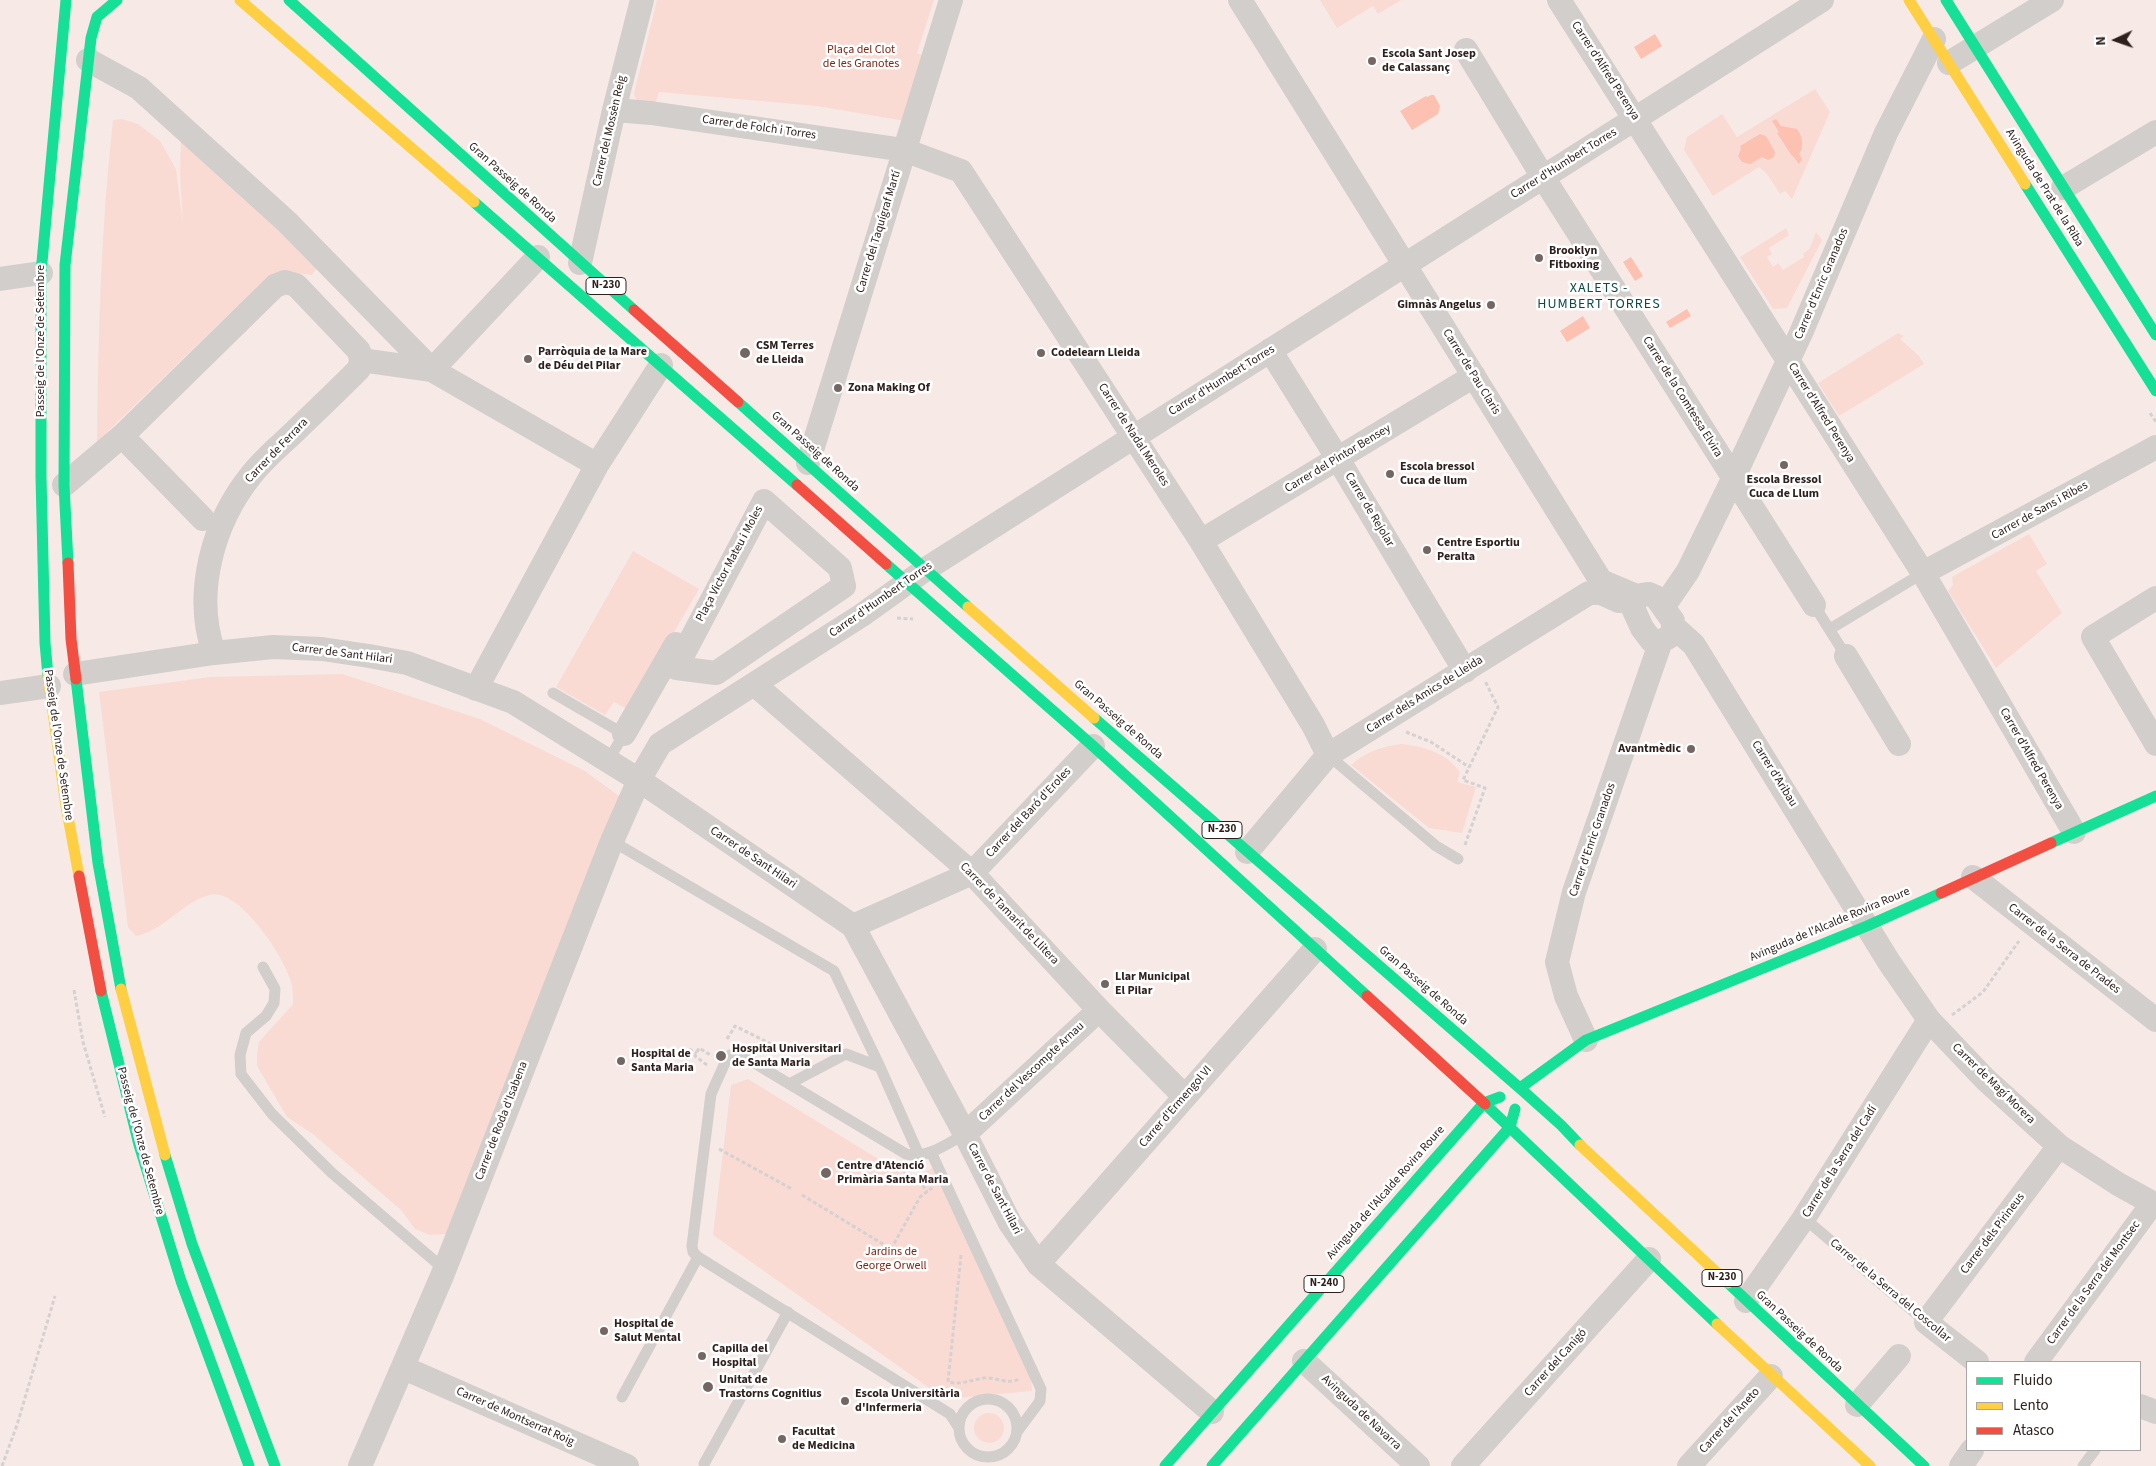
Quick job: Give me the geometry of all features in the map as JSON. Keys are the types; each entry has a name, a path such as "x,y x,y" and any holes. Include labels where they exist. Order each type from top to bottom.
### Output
{"main road":[{"name":"Passeig de l'Onze de Setembre","path":"66,0 41,273 41,477 45,643 49,686 66,806 96,970 139,1145 181,1281 249,1466"},
{"name":"Passeig de l'Onze de Setembre","path":"117,0 97,17 88,60 65,265 64,484 71,640 98,864 121,990 149,1101 192,1244 275,1466"},
{"name":"N-230","path":"240,0 538,257 1093,746 1510,1127 1771,1376 1870,1466"},
{"name":"Gran Passeig de Ronda","path":"289,0 580,263 926,569 1247,852 1562,1124 1580,1145 1924,1466"},
{"name":"Avinguda de Prat de la Riba","path":"1909,0 2156,391"},
{"name":"Avinguda de Prat de la Riba","path":"1946,0 2156,335"},
{"name":"Avinguda de l'Alcalde Rovira Roure","path":"1165,1466 1484,1103 1520,1088 1586,1040 1867,926 2156,796"},
{"name":"N-240","path":"1212,1466 1510,1127 1520,1088"}],"street":[{"name":"Carrer del Mossèn Reig","path":"580,263 614,110 642,0"},
{"name":"Carrer del Taquígraf Martí","path":"808,464 951,0"},
{"name":"Carrer de Pau Claris","path":"1240,0 1601,581 1636,602"},
{"name":"Carrer d'Alfred Perenya","path":"1559,0 1923,573 2074,832"},
{"name":"Carrer d'Humbert Torres","path":"639,780 660,744 862,615 926,569 1822,0"},
{"path":"1949,63 2052,0"},
{"name":"Carrer d'Enric Granados","path":"1586,1040 1566,996 1557,962 1574,892 1667,625 1688,571 1789,362 1886,133 1934,39"},
{"name":"Carrer de la Comtessa Elvira","path":"1466,50 1543,177 1733,480 1814,605"},
{"path":"88,60 139,88 287,222 432,370 597,464"},
{"name":"Carrer de Folch i Torres","path":"614,110 680,117 904,150"},
{"path":"2063,188 2156,132"},
{"name":"Carrer de Nadal Meroles","path":"904,150 961,171 1201,541 1313,724 1328,755"},
{"path":"432,370 538,257"},
{"path":"0,279 41,273"},
{"path":"64,484 122,436 275,286 285,282 296,286 360,355 432,370"},
{"name":"Carrer de Rejolar","path":"1270,350 1474,674"},
{"name":"Carrer de Ferrara","path":"214,653 206,625 204,601 210,565 227,512 252,474 359,370 360,355"},
{"path":"476,689 597,464 661,365"},
{"name":"Carrer del Pintor Bensey","path":"1201,541 1474,376"},
{"path":"122,436 203,519"},
{"name":"Carrer de Sans i Ribes","path":"1923,573 2156,447"},
{"path":"624,734 724,554 764,501 782,473"},
{"name":"Plaça Victor Mateu i Moles","path":"764,501 840,568 844,586 716,673 676,668 731,562 764,501"},
{"name":"Carrer dels Amics de Lleida","path":"1247,852 1328,755 1474,674 1589,592 1601,593 1636,602"},
{"path":"1645,594 1653,595 1667,625 1654,641 1649,638 1635,616 1636,602 1645,594"},
{"path":"2156,598 2093,637 2156,744"},
{"name":"Carrer d'Aribau","path":"1667,625 1694,645 1867,926"},
{"name":"Carrer de Sant Hilari","path":"75,674 214,653 273,647 322,649 369,656 407,664 513,702 639,780 853,926 965,1134 1010,1223 1038,1264 1212,1412"},
{"name":"Carrer de la Comtessa Elvira","path":"1846,656 1899,744"},
{"name":"Carrer de Tamarit de Llitera","path":"754,684 972,873 1100,1010 1185,1097"},
{"path":"0,693 49,686"},
{"name":"Carrer del Baró d'Eroles","path":"853,926 972,873 1093,746"},
{"name":"Carrer de Roda d'Isabena","path":"359,1464 404,1368 612,841 639,780"},
{"name":"Carrer de la Serra de Prades","path":"1973,877 2156,1020"},
{"name":"Carrer de Magí Morera","path":"1867,926 1889,962 1934,1025 1985,1080 2059,1146 2154,1204"},
{"name":"Carrer d'Ermengol VI","path":"1038,1264 1315,949"},
{"name":"Carrer del Vescompte Arnau","path":"965,1134 1100,1010"},
{"name":"Carrer de la Serra del Cadí","path":"1746,1301 1934,1025"},
{"name":"Carrer dels Pirineus","path":"1926,1322 2059,1146"},
{"name":"Carrer de la Serra del Montsec","path":"2037,1361 2154,1204"},
{"name":"Carrer del Canigó","path":"1463,1466 1649,1259"},
{"name":"Carrer de la Serra del Coscollar","path":"1926,1322 1976,1361"},
{"path":"1857,1405 1899,1356"},
{"name":"Avinguda de Navarra","path":"1304,1361 1418,1466"},
{"name":"Carrer de Montserrat Roig","path":"404,1368 627,1466"},
{"name":"Carrer de l'Aneto","path":"1689,1466 1771,1376"},
{"path":"2141,1406 2156,1412"},
{"path":"1961,1466 1971,1451"}],"lane":[{"path":"1830,629 1923,573"},
{"name":"Carrer de la Comtessa Elvira","path":"1814,605 1846,656"},
{"path":"553,693 624,734 608,761"},
{"path":"1328,755 1436,846 1458,859"},
{"path":"612,841 834,971 919,1155"},
{"path":"263,967 275,989 274,1003 266,1016 246,1033 240,1055 241,1074 272,1114 326,1166 444,1269"},
{"path":"959,1428 950,1414 698,1257 693,1252 692,1246 711,1094 728,1056 737,1054 906,1154 919,1155 931,1152 965,1134"},
{"path":"789,1084 846,1054 880,1067"},
{"path":"931,1152 1041,1389 1040,1401 1016,1432"},
{"name":"Carrer de la Serra del Coscollar","path":"1804,1218 1926,1322"},
{"path":"622,1397 698,1257"},
{"path":"704,1464 788,1312"},
{"path":"990,1399 1008,1407 1014,1415 1016,1432 1013,1443 1007,1450 990,1457 980,1456 965,1446 960,1438 959,1428 965,1410 981,1400 990,1399"},
{"path":"2083,1466 2094,1451"}],"path":[{"path":"1466,843 1485,788 1463,780 1498,707 1474,674"},
{"path":"1402,731 1431,742 1469,767"},
{"path":"1934,1025 1946,1020 1983,992 2031,924"},
{"path":"700,1048 695,1056 708,1066"},
{"path":"689,1049 697,1053"},
{"path":"705,1141 792,1189"},
{"path":"802,1195 891,1248 920,1197 934,1187"},
{"path":"967,1256 962,1251 948,1382 956,1384 983,1378 1012,1382 1019,1379 1020,1370"},
{"path":"2,1466 17,1426 55,1296"}],"green space":[{"name":"Plaça del Clot de les Granotes","path":"657,0 934,0 917,53 930,58 905,121 817,106 659,92 655,105 644,104 635,97 634,93"},
{"path":"1320,0 1401,0 1378,14 1373,6 1337,28"},
{"path":"1815,89 1830,112 1792,199 1785,191 1780,194 1767,174 1759,167 1713,196 1684,150 1687,137 1722,114 1737,137"},
{"path":"122,119 138,124 160,141 176,169 183,225 180,173 181,134 320,263 312,275 290,272 267,277 97,442 99,321 109,160 113,120"},
{"path":"1786,228 1789,235 1769,248 1772,254 1767,257 1773,267 1778,263 1783,270 1804,257 1803,254 1810,248 1816,232 1822,240 1787,308 1773,309 1740,257"},
{"path":"1898,333 1904,336 1900,339 1919,356 1924,364 1839,416 1818,383"},
{"path":"2029,534 2047,564 2036,571 2062,613 1996,668 1948,591 1953,585 1952,577"},
{"path":"633,551 699,589 629,710 614,702 605,715 556,687"},
{"path":"342,674 480,719 585,771 623,799 447,1234 430,1235 415,1229 401,1210 313,1134 287,1117 257,1066 257,1054 259,1042 293,1004 292,985 287,971 270,941 246,912 221,895 209,895 190,904 146,933 136,936 128,927 99,692 210,677"},
{"path":"1402,744 1427,749 1441,755 1460,772 1457,782 1476,787 1462,833 1429,828 1351,765 1375,750"},
{"name":"Jardins de George Orwell","path":"748,1079 911,1179 938,1165 1029,1351 1032,1391 945,1399 713,1235 731,1085"},
{"path":"989,1413 1000,1417 1004,1428 1000,1439 989,1443 978,1439 974,1428 978,1417"}],"shaded area":[{"path":"1655,34 1662,46 1641,59 1634,47"},
{"path":"1434,95 1440,106 1438,114 1412,130 1400,111"},
{"path":"1776,119 1781,126 1797,129 1799,132 1802,145 1799,154 1802,159 1799,164 1777,133 1779,132 1772,121"},
{"path":"1760,134 1766,136 1775,152 1774,157 1768,160 1762,157 1750,164 1742,162 1738,156 1741,149 1740,146"},
{"path":"1631,257 1643,276 1635,281 1623,262"},
{"path":"1687,309 1691,316 1670,328 1666,322"},
{"path":"1583,316 1590,328 1567,342 1560,331"}],"traffic: fast":[{"path":"48,676 45,643 41,477 41,273 66,0"},
{"path":"68,563 64,485 65,265 91,38 97,17 117,0"},
{"path":"289,0 634,310"},
{"path":"1946,0 2156,335"},
{"path":"2025,184 2156,391"},
{"path":"474,202 797,485"},
{"path":"738,402 968,607"},
{"path":"886,564 1093,746 1367,996"},
{"path":"76,679 98,863 121,989"},
{"path":"1094,718 1522,1090 1580,1145"},
{"path":"2051,843 2156,796"},
{"path":"1520,1088 1586,1040 1867,926 1941,893"},
{"path":"101,991 139,1145 181,1281 249,1466"},
{"path":"1165,1466 1484,1103 1500,1097"},
{"path":"1485,1104 1717,1324"},
{"path":"1212,1466 1510,1127 1515,1109"},
{"path":"165,1155 192,1244 275,1466"},
{"path":"1728,1283 1924,1466"}],"traffic: slow":[{"path":"240,0 474,202"},
{"path":"1909,0 2025,184"},
{"path":"968,607 1094,718"},
{"path":"48,676 66,806 79,876"},
{"path":"121,989 165,1155"},
{"path":"1580,1145 1728,1283"},
{"path":"1717,1324 1870,1466"}],"traffic: jam":[{"path":"634,310 738,402"},
{"path":"797,485 886,564"},
{"path":"68,563 71,639 76,679"},
{"path":"1941,893 2051,843"},
{"path":"79,876 101,991"},
{"path":"1367,996 1485,1104"}],"place":[{"name":"Escola Sant Josep de Calassanç","path":"1372,61"},
{"name":"Brooklyn Fitboxing","path":"1539,258"},
{"name":"Gimnàs Angelus","path":"1491,305"},
{"name":"CSM Terres de Lleida","path":"745,353"},
{"name":"Codelearn Lleida","path":"1041,353"},
{"name":"Parròquia de la Mare de Déu del Pilar","path":"528,359"},
{"name":"Zona Making Of","path":"838,388"},
{"name":"Escola Bressol Cuca de Llum","path":"1784,465"},
{"name":"Escola bressol Cuca de llum","path":"1390,474"},
{"name":"Centre Esportiu Peralta","path":"1427,550"},
{"name":"Avantmèdic","path":"1691,749"},
{"name":"Llar Municipal El Pilar","path":"1105,984"},
{"name":"Hospital Universitari de Santa Maria","path":"721,1056"},
{"name":"Hospital de Santa Maria","path":"621,1061"},
{"name":"Centre d'Atenció Primària Santa Maria","path":"826,1173"},
{"name":"Hospital de Salut Mental","path":"604,1331"},
{"name":"Capilla del Hospital","path":"702,1356"},
{"name":"Unitat de Trastorns Cognitius","path":"708,1387"},
{"name":"Escola Universitària d'Infermeria","path":"845,1401"},
{"name":"Facultat de Medicina","path":"782,1439"}],"district":[{"name":"XALETS - HUMBERT TORRES","path":"1599,298"}]}
